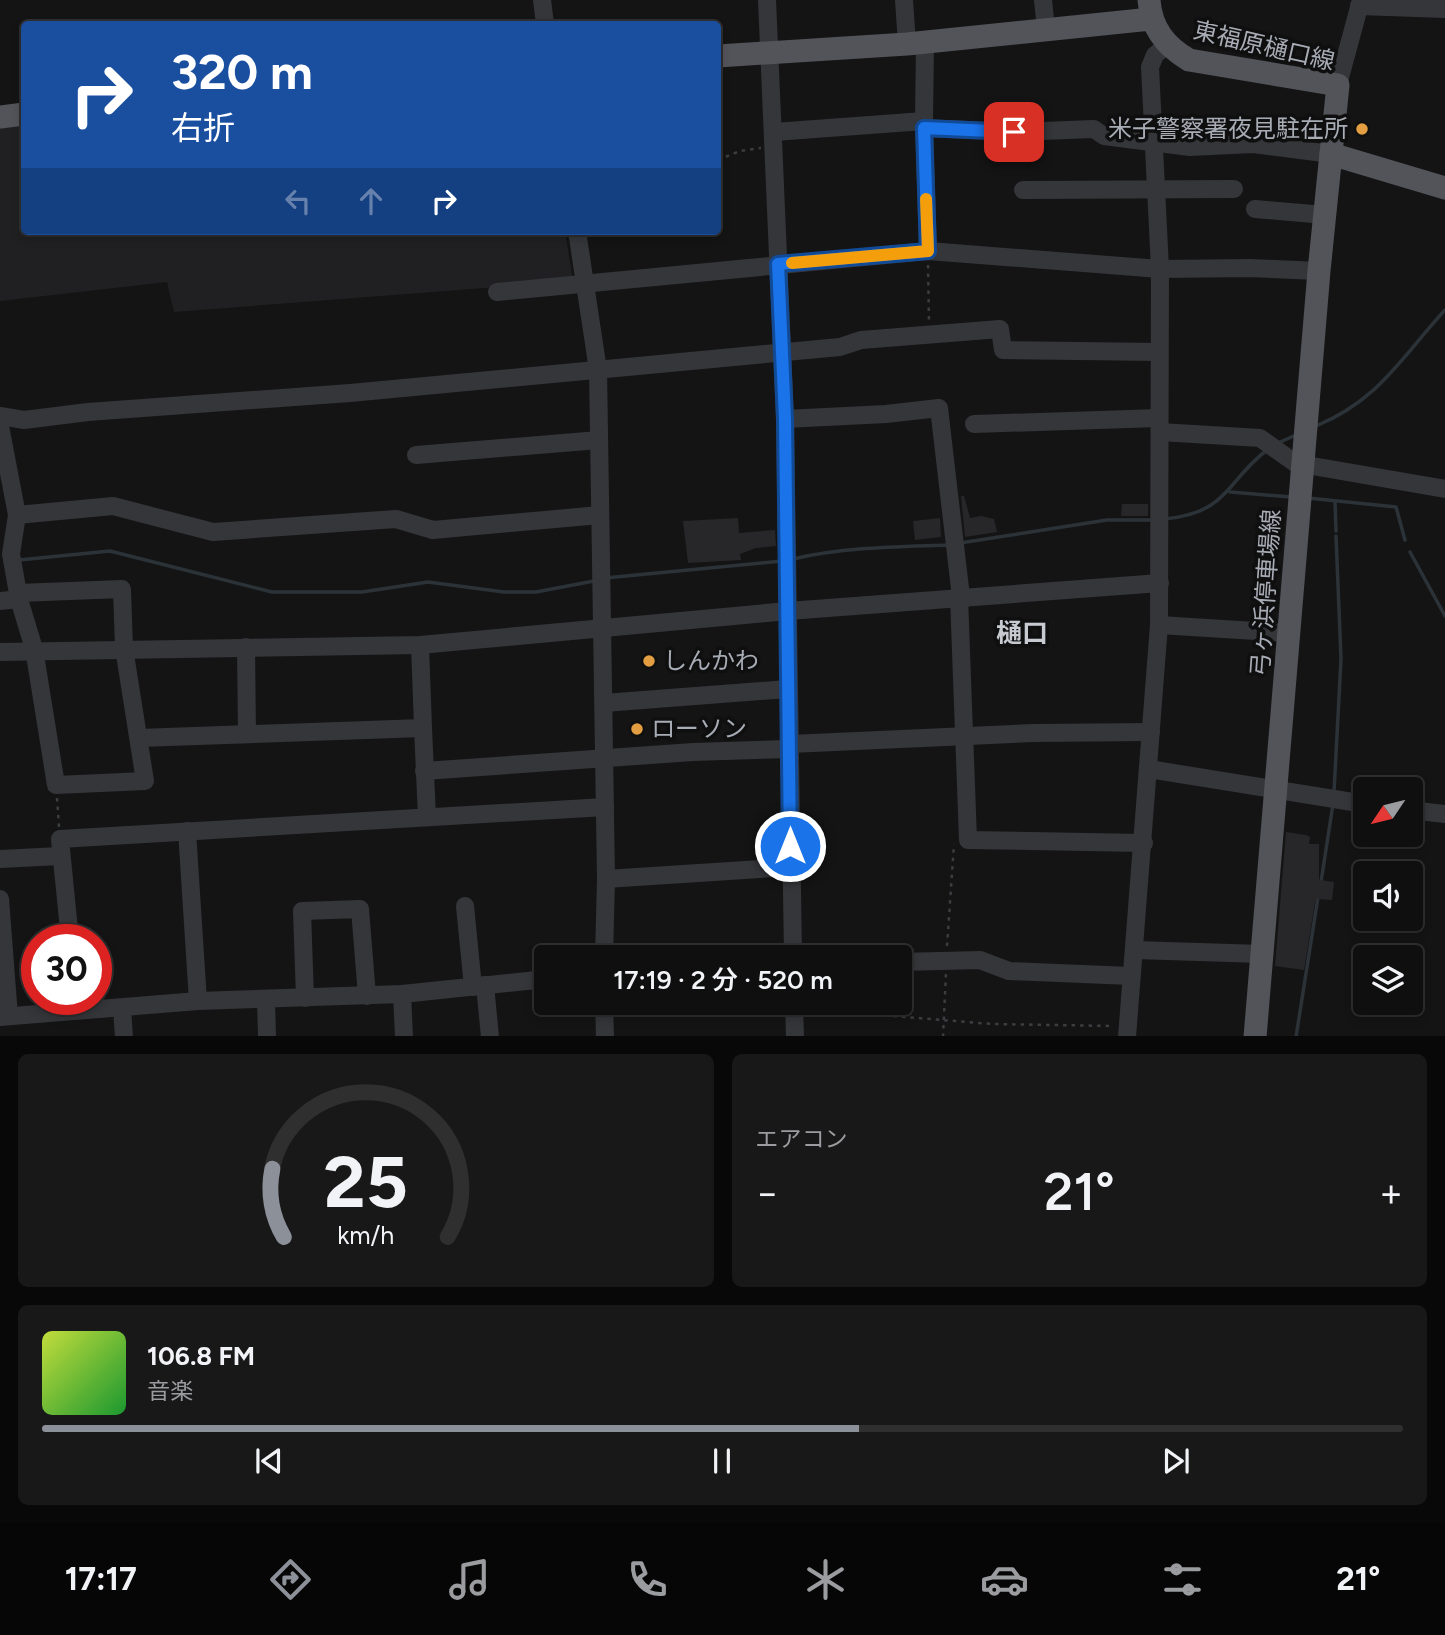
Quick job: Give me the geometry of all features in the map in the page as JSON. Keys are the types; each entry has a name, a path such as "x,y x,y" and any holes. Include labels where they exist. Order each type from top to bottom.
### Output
{"main road":[{"path":"721,56 916,43 1046,29 1150,10"},
{"name":"東福原樋口線","path":"1150,10 1168,44 1177,53 1203,64 1338,85 1331,154"},
{"path":"0,117 21,114"},
{"path":"1331,154 1445,188"},
{"name":"弓ヶ浜停車場線","path":"1255,1036 1302,464 1331,154"}],"street":[{"path":"542,0 545,21"},
{"path":"767,0 785,419 793,945"},
{"path":"904,0 916,43 924,125 928,251"},
{"path":"1044,0 1046,29"},
{"path":"1338,85 1360,3 1445,9"},
{"path":"1127,1031 1144,843 1159,625 1160,269 1156,142 1150,67 1155,55 1168,44"},
{"path":"774,140 924,125 1014,132 1094,129 1104,136 1190,147 1253,144 1331,154"},
{"path":"1023,190 1234,189"},
{"path":"1255,209 1325,215"},
{"path":"578,235 598,370 606,879 604,945"},
{"path":"497,292 928,251 1160,269 1319,271"},
{"path":"0,416 24,420 88,412 350,393 686,363 1000,329 1003,350 1159,352"},
{"path":"785,419 886,414 939,408 960,597 968,840 1144,843"},
{"path":"974,424 1159,425 1260,438 1277,452 1302,464 1445,489"},
{"path":"0,426 16,515 11,554 19,596 34,649 56,785 145,781 124,648 122,589 19,596 0,601"},
{"path":"416,455 599,440"},
{"path":"16,515 113,506 213,532 396,519 433,530 600,515"},
{"path":"0,652 34,649 420,645 788,611 1160,583"},
{"path":"1159,625 1290,633"},
{"path":"420,645 427,817"},
{"path":"246,647 247,733"},
{"path":"604,703 789,689"},
{"path":"139,738 423,728"},
{"path":"424,771 964,736 1151,732"},
{"path":"1149,769 1353,802"},
{"path":"0,859 60,847 187,831 605,807"},
{"path":"1423,811 1445,814"},
{"path":"187,831 198,1001"},
{"path":"60,847 68,924"},
{"path":"606,879 790,867"},
{"path":"0,900 4,1016"},
{"path":"465,906 490,1036"},
{"path":"305,998 302,911 325,910 360,909 367,996"},
{"path":"1135,950 1262,954"},
{"path":"912,960 980,960 1009,971 1131,976"},
{"path":"112,1007 198,1001 402,994 534,980"},
{"path":"402,994 404,1036"},
{"path":"266,999 267,1036"},
{"path":"122,1008 124,1036"},
{"path":"604,1015 605,1036"},
{"path":"794,1015 795,1036"}],"path":[{"path":"721,159 774,140"},
{"path":"928,251 929,335"},
{"path":"56,785 60,847"},
{"path":"943,1036 954,842 968,840"},
{"path":"883,1015 1127,1031"}],"shaded area":[{"path":"21,123 21,235 566,235 573,281 174,312 167,282 0,301 0,126"}],"building":[{"path":"961,496 964,496 970,518 981,516 994,519 997,532 965,537"},
{"path":"1122,504 1148,504 1148,516 1121,516"},
{"path":"738,518 739,533 775,530 776,546 756,548 740,554 741,560 688,563 683,521"},
{"path":"940,518 941,537 915,540 913,521"},
{"path":"1286,832 1306,835 1310,837 1309,844 1319,844 1319,880 1334,882 1332,900 1317,899 1315,902 1304,970 1275,966"}],"waterway":[{"path":"1316,426 1338,416 1373,391 1445,310"},
{"path":"1278,443 1296,435"},
{"path":"1164,519 1185,516 1214,503 1267,450"},
{"path":"1230,492 1291,497"},
{"path":"1308,498 1396,507 1405,540"},
{"path":"1335,501 1336,531"},
{"path":"960,543 1107,520 1153,520"},
{"path":"1334,792 1341,659 1336,536"},
{"path":"793,559 851,550 949,545"},
{"path":"19,560 110,551 272,592 362,592 428,582 504,592 536,592 594,581"},
{"path":"1410,552 1445,616"},
{"path":"605,578 782,561"},
{"path":"1321,882 1333,804"},
{"path":"1296,1036 1318,897"}],"slow traffic":[{"path":"792,263 928,251 926,199"}],"place":[{"name":"米子警察署夜見駐在所","path":"1362,129"},
{"name":"しんかわ","path":"649,661"},
{"name":"ローソン","path":"637,729"}],"district":[{"name":"樋口","path":"1022,633"}],"route":[{"path":"790,846 785,419 778,264 928,251 924,128 1014,132"}]}
